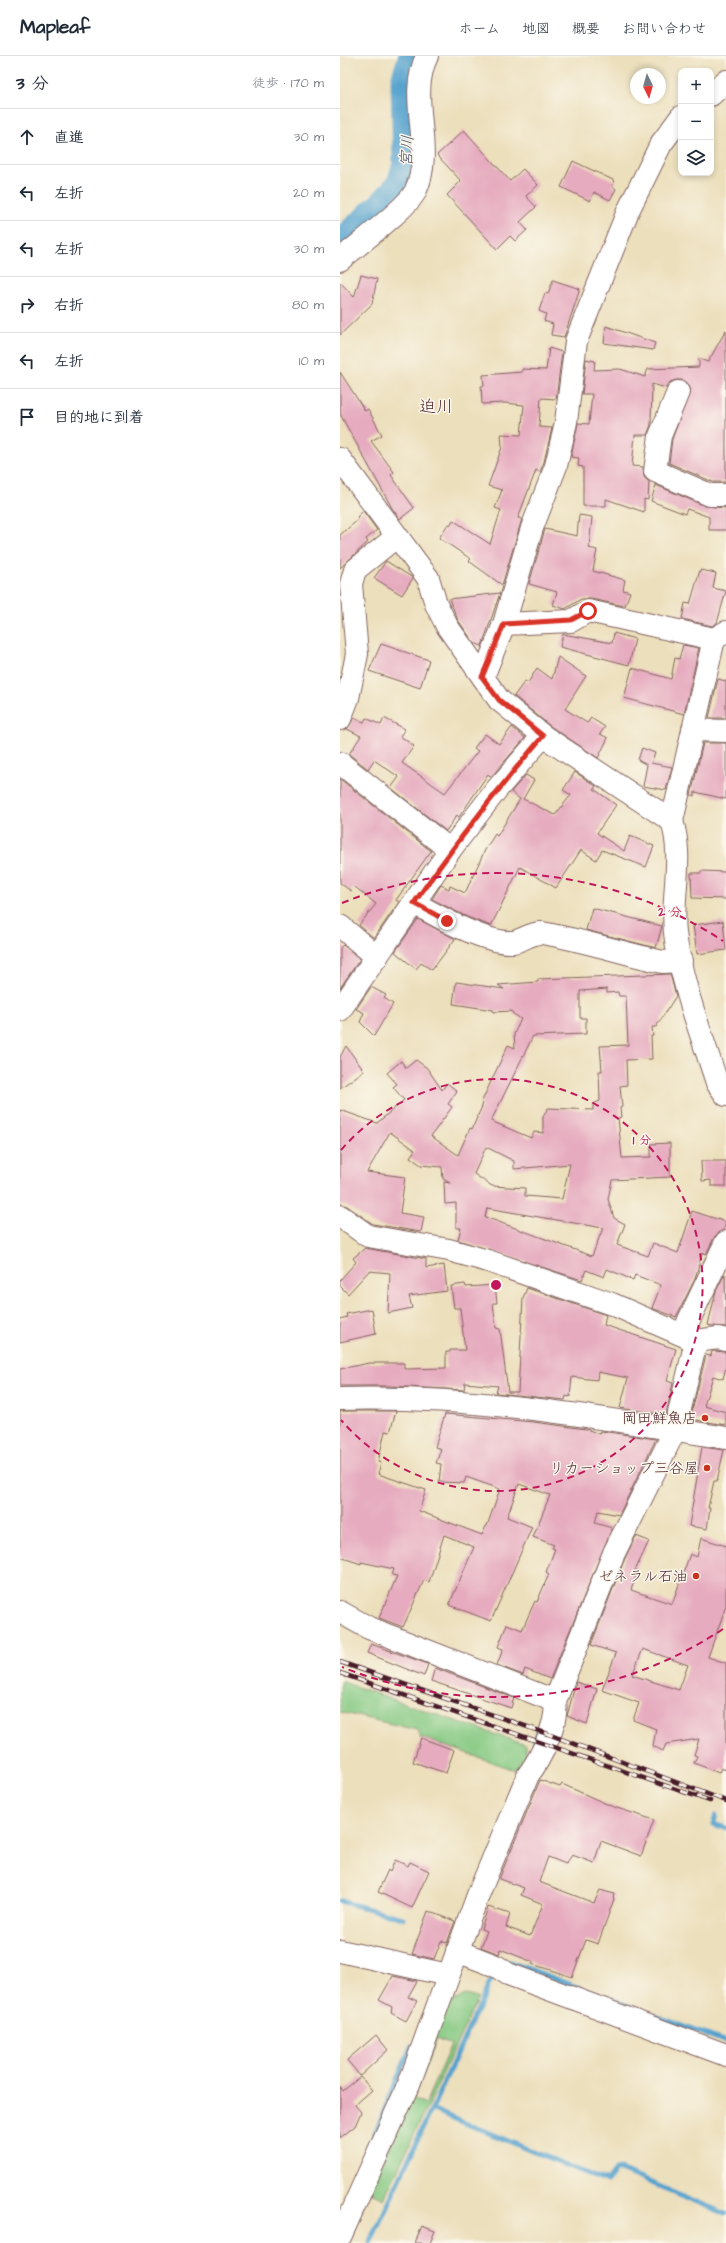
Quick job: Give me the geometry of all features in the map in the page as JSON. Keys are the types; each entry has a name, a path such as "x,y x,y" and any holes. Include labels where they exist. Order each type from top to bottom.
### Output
{"street":[{"path":"340,260 396,212 415,193 424,158 419,85 427,56"},
{"path":"714,92 726,81"},
{"path":"482,677 504,624 532,528 556,466 566,422 576,341 628,211 661,144 678,121"},
{"path":"678,392 660,436 655,471 710,495 726,495"},
{"path":"340,459 396,537 428,578 436,604 448,626 499,700 543,736 672,822"},
{"path":"340,719 348,698 357,654 351,584 355,570 396,537"},
{"path":"504,624 571,620 588,611 720,636 693,730 672,822 677,836 679,853 675,932 680,961 717,1083 726,1095"},
{"path":"693,730 726,730"},
{"path":"340,1010 450,850 497,790 543,736"},
{"path":"340,763 450,850"},
{"path":"414,903 447,921 481,935 504,941 513,942 539,933 663,962 680,961"},
{"path":"340,926 377,956"},
{"path":"340,1216 368,1236 449,1250 488,1261 612,1304 692,1339 718,1338 726,1340"},
{"path":"340,2237 409,2084 478,1895 528,1775 536,1765 545,1745 556,1712 555,1701 614,1553 675,1430 692,1339 688,1322 726,1242"},
{"path":"340,1399 469,1402 575,1414 726,1438"},
{"path":"340,1612 369,1628 555,1701"},
{"path":"340,1951 448,1975"},
{"path":"457,1951 496,1966 508,1974 726,2055"}],"green space":[{"path":"340,1681 526,1745 526,1756 518,1771 420,1737 417,1730 340,1712"},
{"path":"465,1995 478,1998 384,2199 370,2192 446,2005","holes":["437,2039 451,2045 425,2104 413,2098"]}],"building":[{"path":"464,130 510,181 523,169 538,185 526,196 536,207 520,222 527,230 515,241 510,236 497,249 447,195 461,181 437,155"},
{"path":"573,161 615,181 612,186 616,189 610,200 594,192 590,201 561,187"},
{"path":"361,275 377,279 372,304 340,335 340,282 354,297"},
{"path":"553,280 580,289 564,337 551,335 553,324 544,321 546,314 539,311 545,293 548,294"},
{"path":"606,326 655,343 653,350 604,343"},
{"path":"726,330 726,482 713,482 669,463 672,439 690,391 688,384 682,380 670,382 666,388 652,384 651,425 647,435 635,435 632,466 643,467 644,477 649,482 648,500 644,499 644,512 606,499 606,506 583,506 583,467 578,466 579,458 571,457 578,423 589,424 592,394 582,394 586,359 595,361 594,370 620,369 645,377 648,369 699,367 699,359 708,362"},
{"path":"549,348 562,352 556,399 541,398 539,427 552,428 544,462 540,472 536,470 518,518 522,519 502,585 469,561 471,559 439,538 448,524 450,525 453,520 490,544 501,510 495,508 502,490 488,486 502,447 501,434 521,435 524,405 505,403 482,404 481,386 484,386 483,375 522,372 522,369 546,370"},
{"path":"340,372 365,411 368,409 382,435 371,441 394,472 391,475 414,508 400,519 392,508 340,414"},
{"path":"656,485 705,506 726,508 726,530 709,530 709,517 687,509 685,514 651,501"},
{"path":"363,511 377,530 366,539 368,542 340,568 340,535 359,519 357,517"},
{"path":"579,515 592,517 589,548 597,550 593,571 625,580 623,590 630,592 625,606 591,599 581,599 565,609 553,605 557,592 529,584 545,529 577,536"},
{"path":"386,561 413,578 402,595 374,578"},
{"path":"700,570 716,573 713,588 726,591 717,623 712,626 682,619 685,603 690,604"},
{"path":"500,593 482,646 474,643 458,620 449,599"},
{"path":"614,633 635,639 629,665 560,647 563,634 612,643"},
{"path":"381,644 429,660 420,688 369,671"},
{"path":"683,645 699,648 684,714 624,698 632,668 671,679 675,658 679,659"},
{"path":"558,657 586,676 565,709 587,723 591,718 605,727 600,734 608,738 598,758 550,726 514,696 525,681 528,683 537,668 552,679"},
{"path":"718,679 726,681 726,718 709,718"},
{"path":"354,718 364,722 366,718 381,725 384,718 405,729 400,736 414,746 402,763 445,793 478,751 474,748 485,734 499,744 512,727 525,738 491,777 488,774 459,817 457,815 446,831 391,788 399,777 374,760 368,769 349,754 361,736 347,729"},
{"path":"703,743 726,743 726,799 695,792 694,796 691,795"},
{"path":"642,748 655,753 651,763 672,767 666,790 643,786 647,765 638,760"},
{"path":"575,772 596,786 594,789 616,805 597,833 624,851 630,836 654,846 646,867 602,850 596,860 581,850 556,888 520,867 491,926 467,917 432,899 441,885 449,889 450,886 465,893 485,850 495,834 497,836 520,799 511,792 526,775 534,780 523,799 555,815 571,795 563,790"},
{"path":"340,779 431,851 396,900 399,902 374,938 359,925 376,904 355,887 351,891 340,883"},
{"path":"701,871 726,872 726,899 692,898 691,873 701,873"},
{"path":"592,908 662,926 656,948 586,930"},
{"path":"418,919 455,939 432,970 421,963 416,969 395,952"},
{"path":"723,921 726,950 697,954 693,925"},
{"path":"343,945 360,959 340,988 340,948"},
{"path":"670,974 676,996 656,1027 652,1027 652,1059 626,1060 627,1085 620,1086 622,1107 620,1108 621,1117 618,1118 622,1158 651,1157 651,1144 670,1143 670,1177 612,1180 608,1199 614,1218 625,1224 617,1245 648,1256 653,1243 678,1253 692,1211 726,1222 724,1230 715,1236 706,1254 702,1253 695,1279 676,1317 652,1308 661,1285 635,1275 633,1280 607,1269 604,1277 586,1270 582,1280 458,1240 461,1228 456,1228 456,1203 445,1204 444,1182 450,1183 443,1179 442,1167 421,1165 410,1157 415,1150 390,1132 367,1172 405,1177 400,1213 424,1217 421,1232 373,1224 347,1206 340,1204 340,1110 377,1123 404,1100 393,1087 397,1084 387,1073 401,1061 406,1068 416,1060 427,1068 442,1090 447,1083 457,1091 448,1104 452,1107 431,1136 458,1155 470,1128 472,1129 483,1104 481,1103 508,1045 515,1048 514,1034 521,1019 512,1013 512,1011 494,1012 493,1010 453,1004 456,982 504,989 498,985 538,982 538,979","holes":["607,989 607,993 618,992 619,996 626,996 628,1045 600,1046 602,1071 599,1071 600,1101 593,1104 593,1110 548,1108 543,1117 543,1133 534,1132 531,1138 491,1121 533,1036 586,1034 586,1018 580,1018 580,991","486,1147 514,1161 514,1169 570,1164 562,1199 525,1196 525,1188 492,1186 474,1174","487,1208 603,1228 592,1256 485,1217"]},
{"path":"371,987 386,995 384,998 393,1004 374,1036 360,1022 364,1013 356,1009"},
{"path":"346,1046 364,1071 340,1088 340,1057"},
{"path":"701,1161 726,1161 726,1186 711,1186 711,1180 702,1181"},
{"path":"365,1248 426,1259 426,1268 444,1265 447,1291 409,1296 412,1308 388,1313 390,1273 369,1271 348,1294 340,1286 340,1280 356,1262 353,1258"},
{"path":"725,1274 726,1327 708,1325 716,1291"},
{"path":"465,1284 466,1287 495,1285 497,1303 493,1303 496,1328 500,1329 508,1392 518,1392 523,1298 527,1288 606,1315 604,1325 676,1349 667,1381 673,1383 666,1415 620,1408 628,1378 598,1372 597,1380 572,1377 570,1397 566,1396 565,1400 496,1393 498,1386 465,1383 464,1390 389,1386 340,1386 340,1369 369,1363 404,1363 404,1369 446,1368 446,1352 450,1352 450,1350 465,1350 460,1308 454,1308 451,1286"},
{"path":"372,1309 376,1334 340,1342 340,1319 347,1317 346,1314"},
{"path":"712,1351 726,1352 726,1367 723,1379 713,1376 704,1406 726,1412 726,1425 690,1419 706,1355 711,1356"},
{"path":"340,1411 396,1411 390,1432 385,1431 378,1462 381,1463 378,1474 426,1490 419,1511 482,1535 487,1526 500,1489 466,1477 464,1483 439,1482 441,1464 436,1463 441,1449 435,1447 445,1414 533,1422 586,1429 600,1434 601,1431 656,1439 619,1515 598,1511 595,1523 612,1528 550,1679 525,1669 523,1675 497,1665 503,1649 498,1647 507,1624 522,1630 535,1601 537,1602 549,1574 546,1572 555,1549 552,1548 554,1545 533,1537 550,1495 519,1484 507,1517 532,1527 491,1621 449,1605 474,1547 444,1535 429,1582 424,1580 403,1627 379,1618 397,1576 392,1575 394,1569 361,1562 361,1564 340,1557"},
{"path":"702,1447 724,1450 717,1481 714,1481 708,1508 710,1508 707,1529 689,1526"},
{"path":"636,1536 649,1541 634,1573 637,1574 631,1590 672,1604 690,1554 697,1557 701,1538 726,1546 726,1606 708,1657 726,1663 726,1770 721,1768 719,1773 694,1763 697,1756 694,1755 699,1739 666,1744 663,1751 653,1746 656,1729 633,1720 639,1703 602,1690 616,1653 591,1645 625,1558","holes":["643,1649 688,1665 679,1690 632,1675"]},
{"path":"371,1644 428,1664 424,1676 367,1653"},
{"path":"435,1668 514,1698 511,1708 431,1681"},
{"path":"576,1682 597,1689 587,1724 567,1716"},
{"path":"421,1738 454,1750 446,1773 413,1762"},
{"path":"540,1780 560,1787 562,1784 611,1806 654,1820 641,1856 601,1841 594,1863 572,1855 566,1864 548,1857 539,1882 594,1903 600,1890 614,1894 614,1899 598,1944 586,1940 572,1977 532,1964 533,1962 500,1949 499,1954 481,1947 487,1931 481,1929 488,1907 510,1914 506,1927 530,1936 543,1904 521,1895 524,1888 499,1879"},
{"path":"395,1860 408,1866 410,1862 429,1871 412,1908 378,1892 388,1870 390,1872"},
{"path":"428,1911 455,1921 447,1943 441,1941 434,1959 412,1954"},
{"path":"393,1976 417,1981 408,1997 417,2001 406,2021 391,2013 392,2007 379,2000"},
{"path":"376,2035 388,2050 360,2076 347,2060"},
{"path":"360,2077 372,2090 355,2105 361,2112 355,2126 340,2138 340,2086 343,2091"},
{"path":"422,2226 435,2231 430,2243 415,2243"}],"waterway":[{"name":"宮川","path":"340,245 386,203 402,184 408,165 406,81 414,56"},
{"path":"535,1742 544,1715"},
{"path":"716,1816 713,1824 726,1828"},
{"path":"340,1901 403,1918"},
{"path":"510,1962 726,2042"},
{"path":"370,2243 492,1978"},
{"path":"369,2147 411,2047"},
{"path":"431,2109 607,2182 615,2171 620,2170 726,2214"}],"railway":[{"path":"340,1662 548,1734 726,1801"},
{"path":"340,1673 710,1801"}],"place":[{"name":"岡田鮮魚店","path":"705,1418"},
{"name":"リカーショップ三谷屋","path":"707,1468"},
{"name":"ゼネラル石油","path":"696,1576"}],"district":[{"name":"迫川","path":"436,406"}],"route":[{"path":"447,921 414,903 450,850 497,790 543,736 499,700 482,677 504,624 571,620 588,611"}]}
